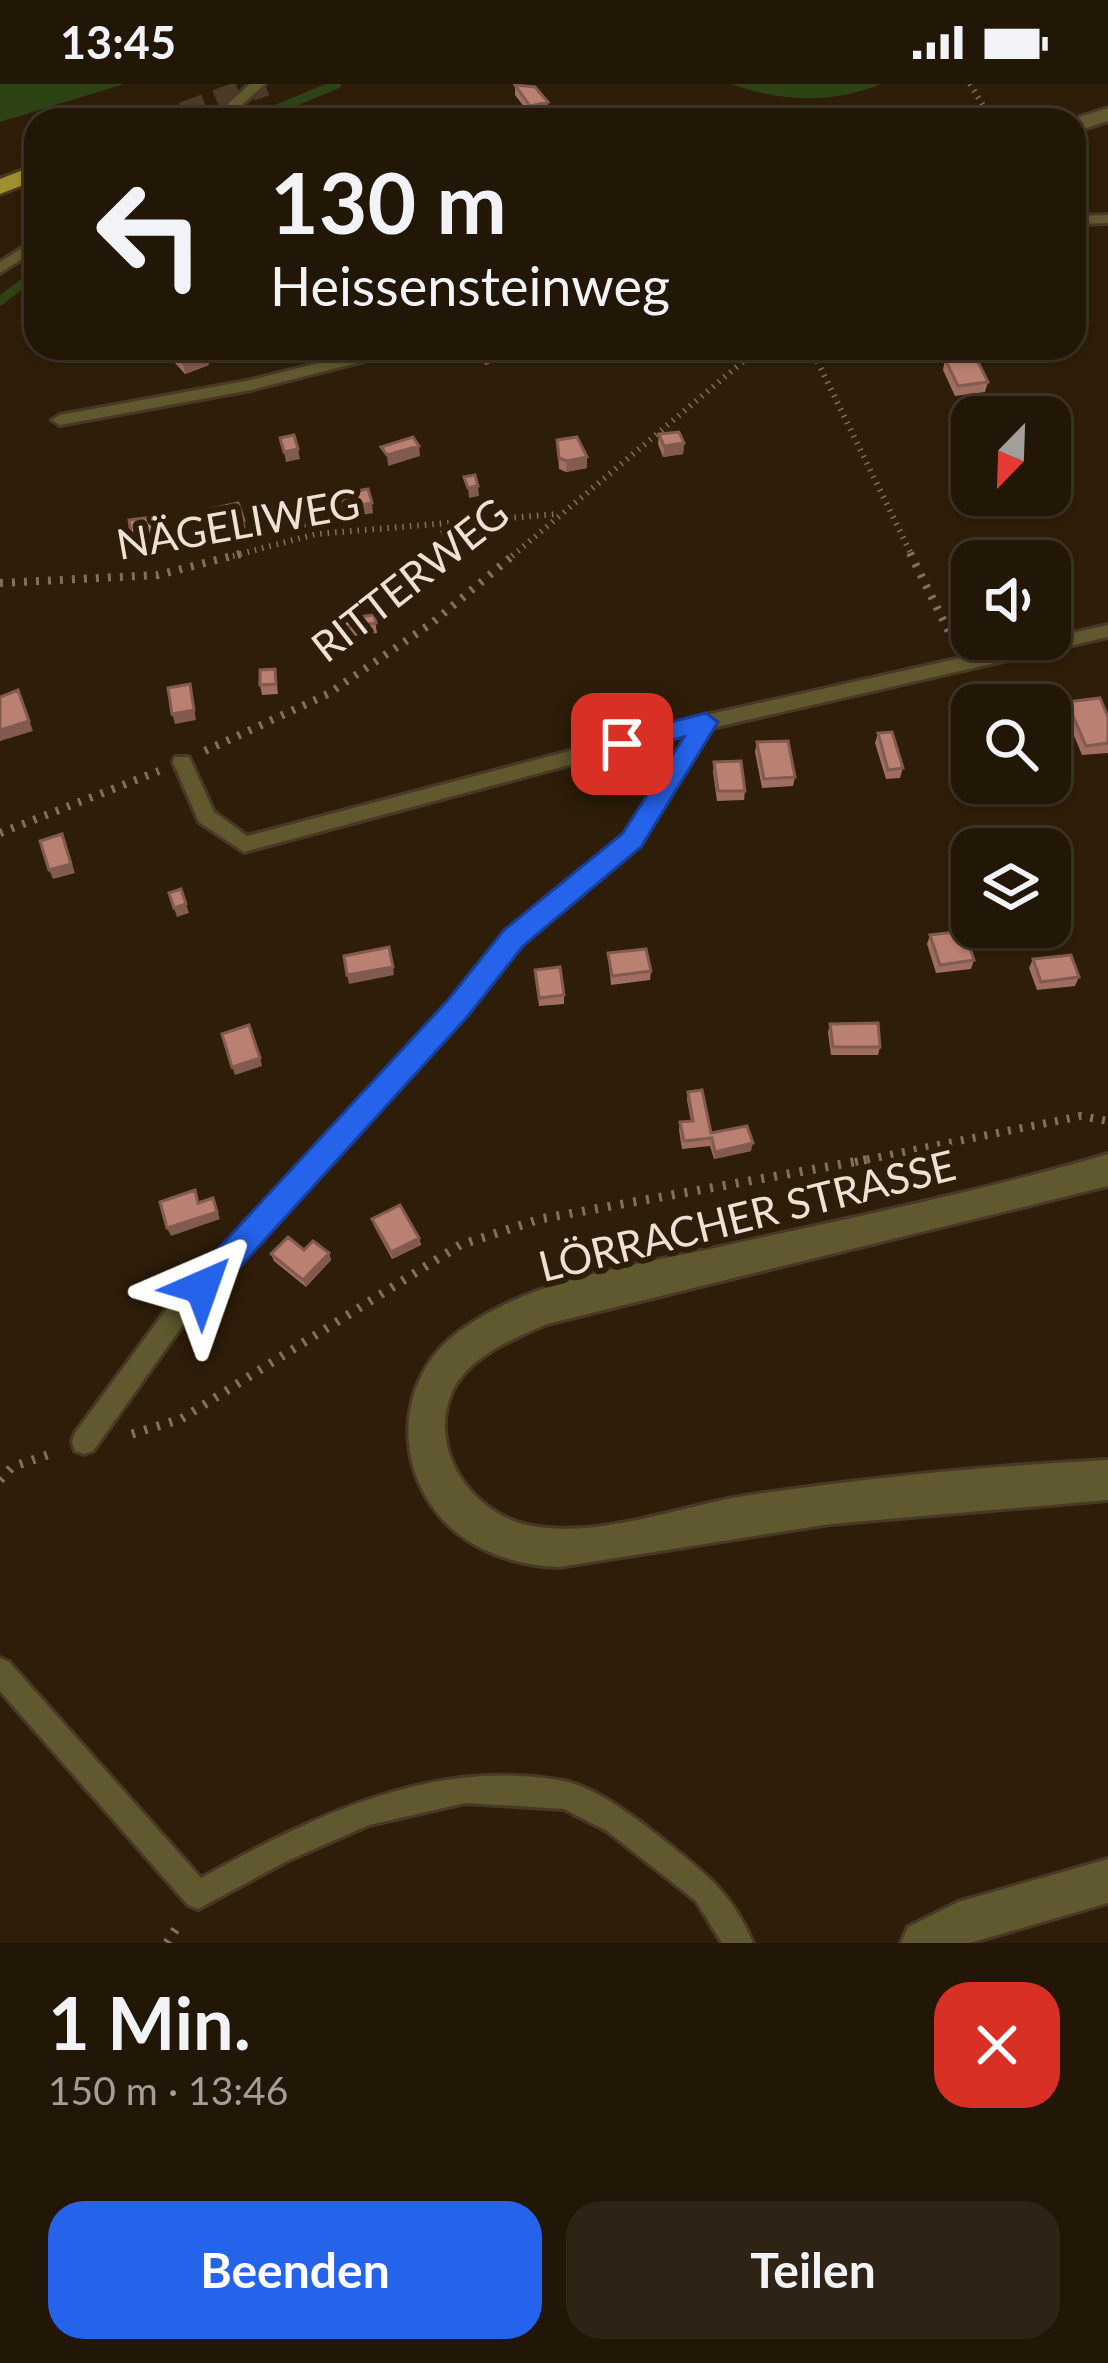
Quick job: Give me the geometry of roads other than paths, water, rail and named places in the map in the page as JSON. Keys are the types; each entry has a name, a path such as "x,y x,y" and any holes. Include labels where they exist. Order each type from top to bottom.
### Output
{"street":[{"name":"LÖRRACHER STRASSE","path":"1108,1169 579,1298 490,1332 466,1348 447,1365 433,1390 428,1418 430,1466 454,1505 494,1534 544,1548 828,1503 1108,1480"},
{"path":"924,1943 958,1924 1108,1882"}],"lane":[{"path":"231,108 258,84"},
{"path":"60,420 251,385 350,360"},
{"path":"182,762 206,817 244,844 706,722 1108,631"},
{"path":"84,1442 174,1318 458,1008 514,938 632,840 706,722"},
{"path":"0,1671 199,1894 277,1851 368,1811 465,1789 566,1795 616,1821 706,1892 739,1943"}],"waterway":[{"path":"280,108 337,84"},
{"path":"0,301 24,282"}],"tunnel":[{"path":"199,108 265,84"}]}
